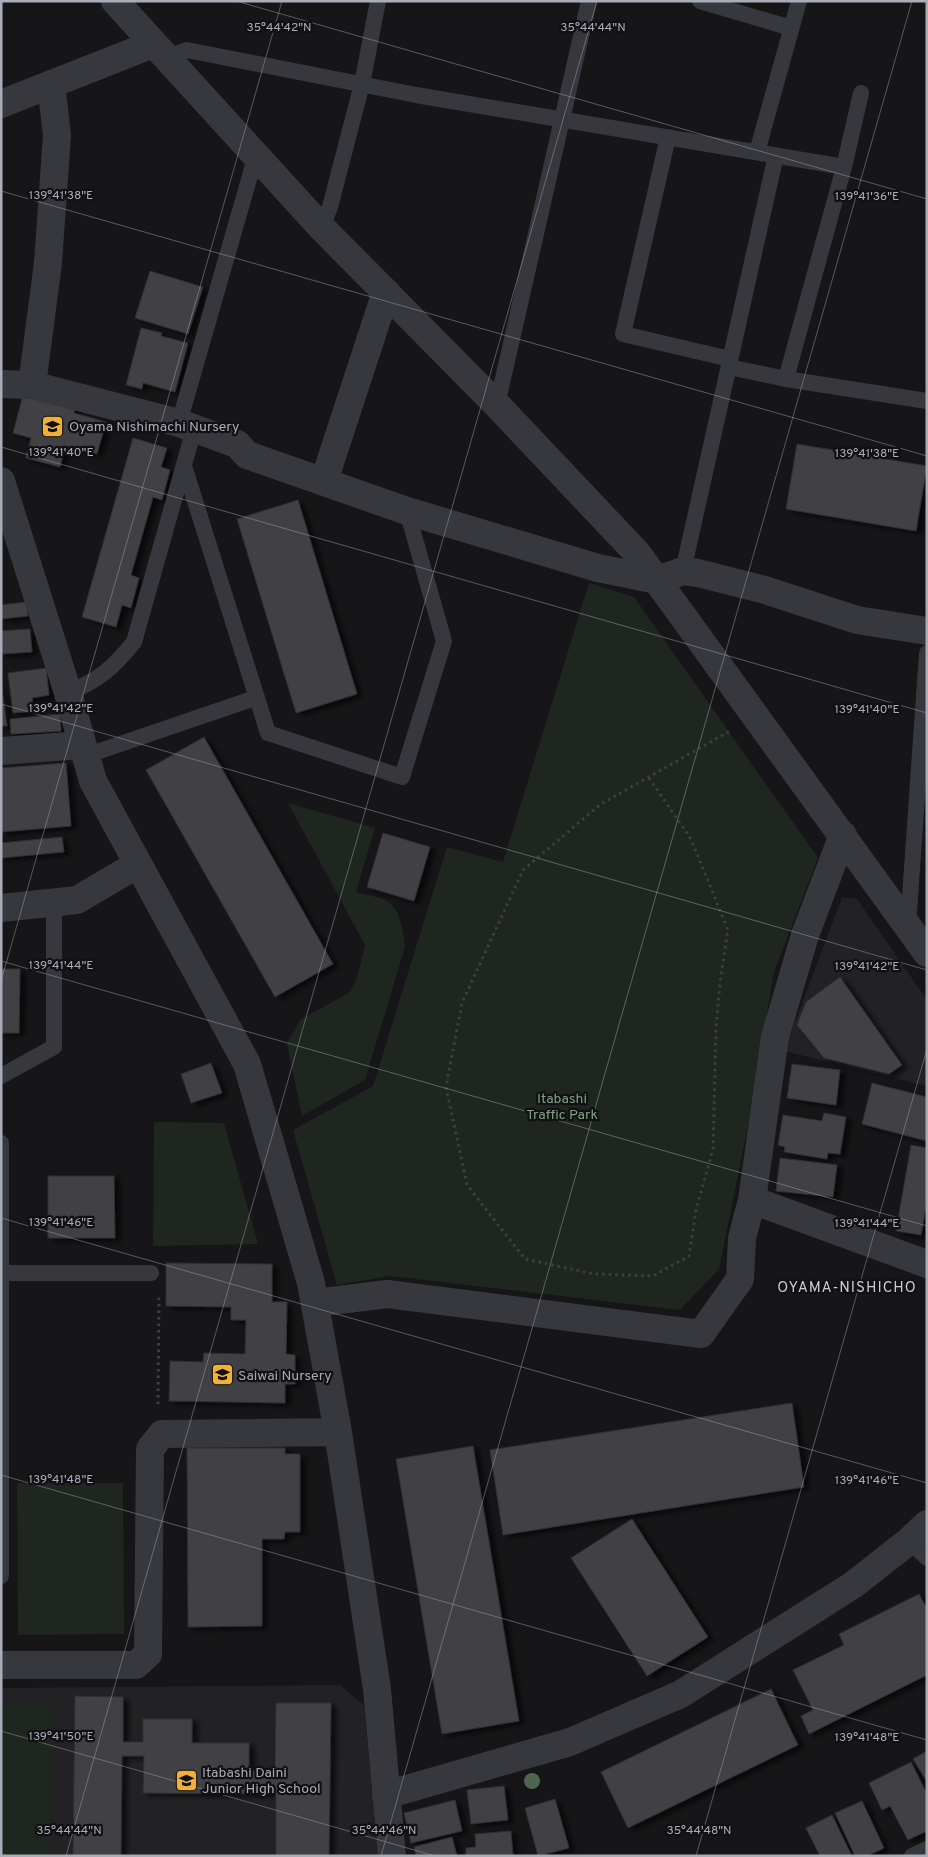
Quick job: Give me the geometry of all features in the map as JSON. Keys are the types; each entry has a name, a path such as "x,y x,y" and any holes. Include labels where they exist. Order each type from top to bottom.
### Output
{"street":[{"path":"115,1 322,228 497,404 637,553 927,953"},
{"path":"1,104 51,84 160,51"},
{"path":"32,385 48,263 57,135 51,84"},
{"path":"324,482 386,292"},
{"path":"1,384 32,385 187,426 237,444 248,455 407,511 598,568 657,580 683,571 698,573 765,590 857,620 927,631"},
{"path":"1,481 68,693 93,781 247,1064 311,1283 338,1432 377,1689 392,1856"},
{"path":"1,751 83,751"},
{"path":"315,1303 387,1294 701,1334 740,1279 742,1238 752,1200 775,1037 805,935 842,835"},
{"path":"1,908 54,904 77,900 138,864"},
{"path":"752,1200 927,1264"},
{"path":"1,1665 136,1665 148,1654 150,1449 162,1434 338,1432"},
{"path":"386,1795 570,1742 681,1694 921,1541"}],"lane":[{"path":"322,228 330,207 362,84 378,1"},
{"path":"497,404 588,1"},
{"path":"700,1 791,28"},
{"path":"757,152 799,1"},
{"path":"160,51 187,50 362,84 844,167"},
{"path":"786,379 844,167 861,94"},
{"path":"668,138 623,334 786,379 927,401"},
{"path":"683,571 776,155"},
{"path":"68,693 86,685 114,666 134,642 184,466 187,426 256,156"},
{"path":"184,466 255,698 268,733 402,777 444,641 407,511"},
{"path":"908,926 927,653"},
{"path":"83,751 255,698"},
{"path":"1,1076 54,1047 54,904"},
{"path":"1,1143 1,1576"},
{"path":"2,1272 151,1273"},
{"path":"912,1856 927,1849"}],"path":[{"path":"649,778 691,839 728,930 720,982 716,1028 714,1149 696,1210 689,1256 653,1276 594,1274 525,1259 467,1185 446,1087 462,1003 523,870 602,804 756,716"},
{"path":"151,1273 159,1273 158,1411"}],"shaded area":[{"path":"842,897 857,899 927,1000 927,1086 784,1051"},
{"name":"Itabashi Daini Junior High School","path":"340,1685 364,1705 378,1856 1,1856 1,1688"}],"green space":[{"name":"Itabashi Traffic Park","path":"589,583 634,597 818,858 774,972 750,1116 719,1269 680,1310 390,1276 337,1285 293,1130 373,1086 447,847 503,862"},
{"path":"288,803 375,828 356,892 383,899 394,907 400,919 405,947 365,1080 302,1116 287,1044 300,1020 350,992 357,978 365,945"},
{"path":"154,1122 224,1123 258,1244 153,1246"},
{"path":"17,1483 123,1483 124,1634 18,1635"},
{"path":"1,1703 53,1704 50,1856 1,1856"}],"building":[{"path":"150,271 203,287 188,334 135,318"},
{"path":"141,328 162,333 161,336 188,343 175,392 143,383 142,389 126,385"},
{"path":"23,395 77,401 74,413 106,422 97,454 66,446 60,467 26,458 31,438 13,433"},
{"path":"133,438 167,448 161,467 170,470 162,500 153,497 131,575 139,578 131,608 122,605 116,627 82,617"},
{"path":"797,444 927,466 916,531 786,509"},
{"path":"298,500 357,694 296,713 237,519"},
{"path":"26,602 28,616 1,619 1,605"},
{"path":"30,629 32,652 1,654 1,631"},
{"path":"46,668 49,695 32,698 34,711 13,713 8,673"},
{"path":"1,682 7,726 1,726"},
{"path":"60,714 61,731 11,734 10,719"},
{"path":"204,737 333,964 275,997 146,770"},
{"path":"66,763 71,826 1,832 1,768"},
{"path":"383,833 430,847 414,901 367,887"},
{"path":"62,837 64,852 1,858 1,843"},
{"path":"1,969 20,969 19,1033 1,1033"},
{"path":"840,977 902,1065 889,1074 824,1058 797,1025 806,1002"},
{"path":"211,1063 222,1093 191,1103 181,1074"},
{"path":"792,1064 840,1070 836,1105 787,1098"},
{"path":"872,1083 927,1097 927,1141 862,1124"},
{"path":"824,1113 846,1117 840,1154 828,1153 827,1159 784,1152 785,1147 778,1145 783,1115 822,1121"},
{"path":"911,1145 927,1148 927,1200 921,1235 896,1231"},
{"path":"780,1158 837,1165 833,1197 776,1191"},
{"path":"48,1176 114,1176 115,1238 48,1238"},
{"path":"166,1263 272,1264 272,1302 287,1302 286,1354 295,1355 295,1384 285,1384 285,1403 169,1401 170,1361 203,1362 204,1353 245,1354 246,1320 231,1320 231,1307 166,1306"},
{"path":"792,1403 804,1487 503,1535 490,1450"},
{"path":"473,1446 519,1721 442,1734 396,1459"},
{"path":"187,1448 285,1448 285,1454 300,1454 300,1532 285,1532 284,1539 262,1539 262,1626 188,1627"},
{"path":"632,1519 708,1637 647,1676 571,1558"},
{"path":"919,1594 927,1609 927,1675 809,1734 801,1716 813,1710 793,1670 844,1645 839,1634"},
{"path":"771,1689 798,1745 628,1828 601,1772"},
{"path":"75,1696 123,1697 123,1742 143,1742 143,1719 192,1719 192,1743 249,1743 249,1771 275,1771 276,1703 331,1703 329,1856 276,1856 276,1794 143,1793 144,1756 122,1756 121,1856 73,1856"},
{"path":"927,1751 927,1782 913,1759"},
{"path":"911,1762 927,1794 927,1831 908,1840 890,1806 882,1810 869,1783"},
{"path":"504,1786 508,1820 471,1824 467,1790"},
{"path":"555,1799 569,1848 538,1856 525,1808"},
{"path":"455,1800 462,1831 411,1843 404,1813"},
{"path":"862,1801 884,1848 867,1856 855,1856 835,1813"},
{"path":"832,1815 852,1856 820,1856 806,1828"},
{"path":"511,1831 513,1856 466,1856 466,1848 476,1847 475,1834"},
{"path":"452,1837 457,1856 416,1856 414,1847"}],"place":[{"name":"Oyama Nishimachi Nursery","path":"53,426"},
{"name":"Saiwai Nursery","path":"222,1375"},
{"name":"Itabashi Daini Junior High School","path":"186,1780"}],"district":[{"name":"OYAMA-NISHICHO","path":"847,1287"}]}
